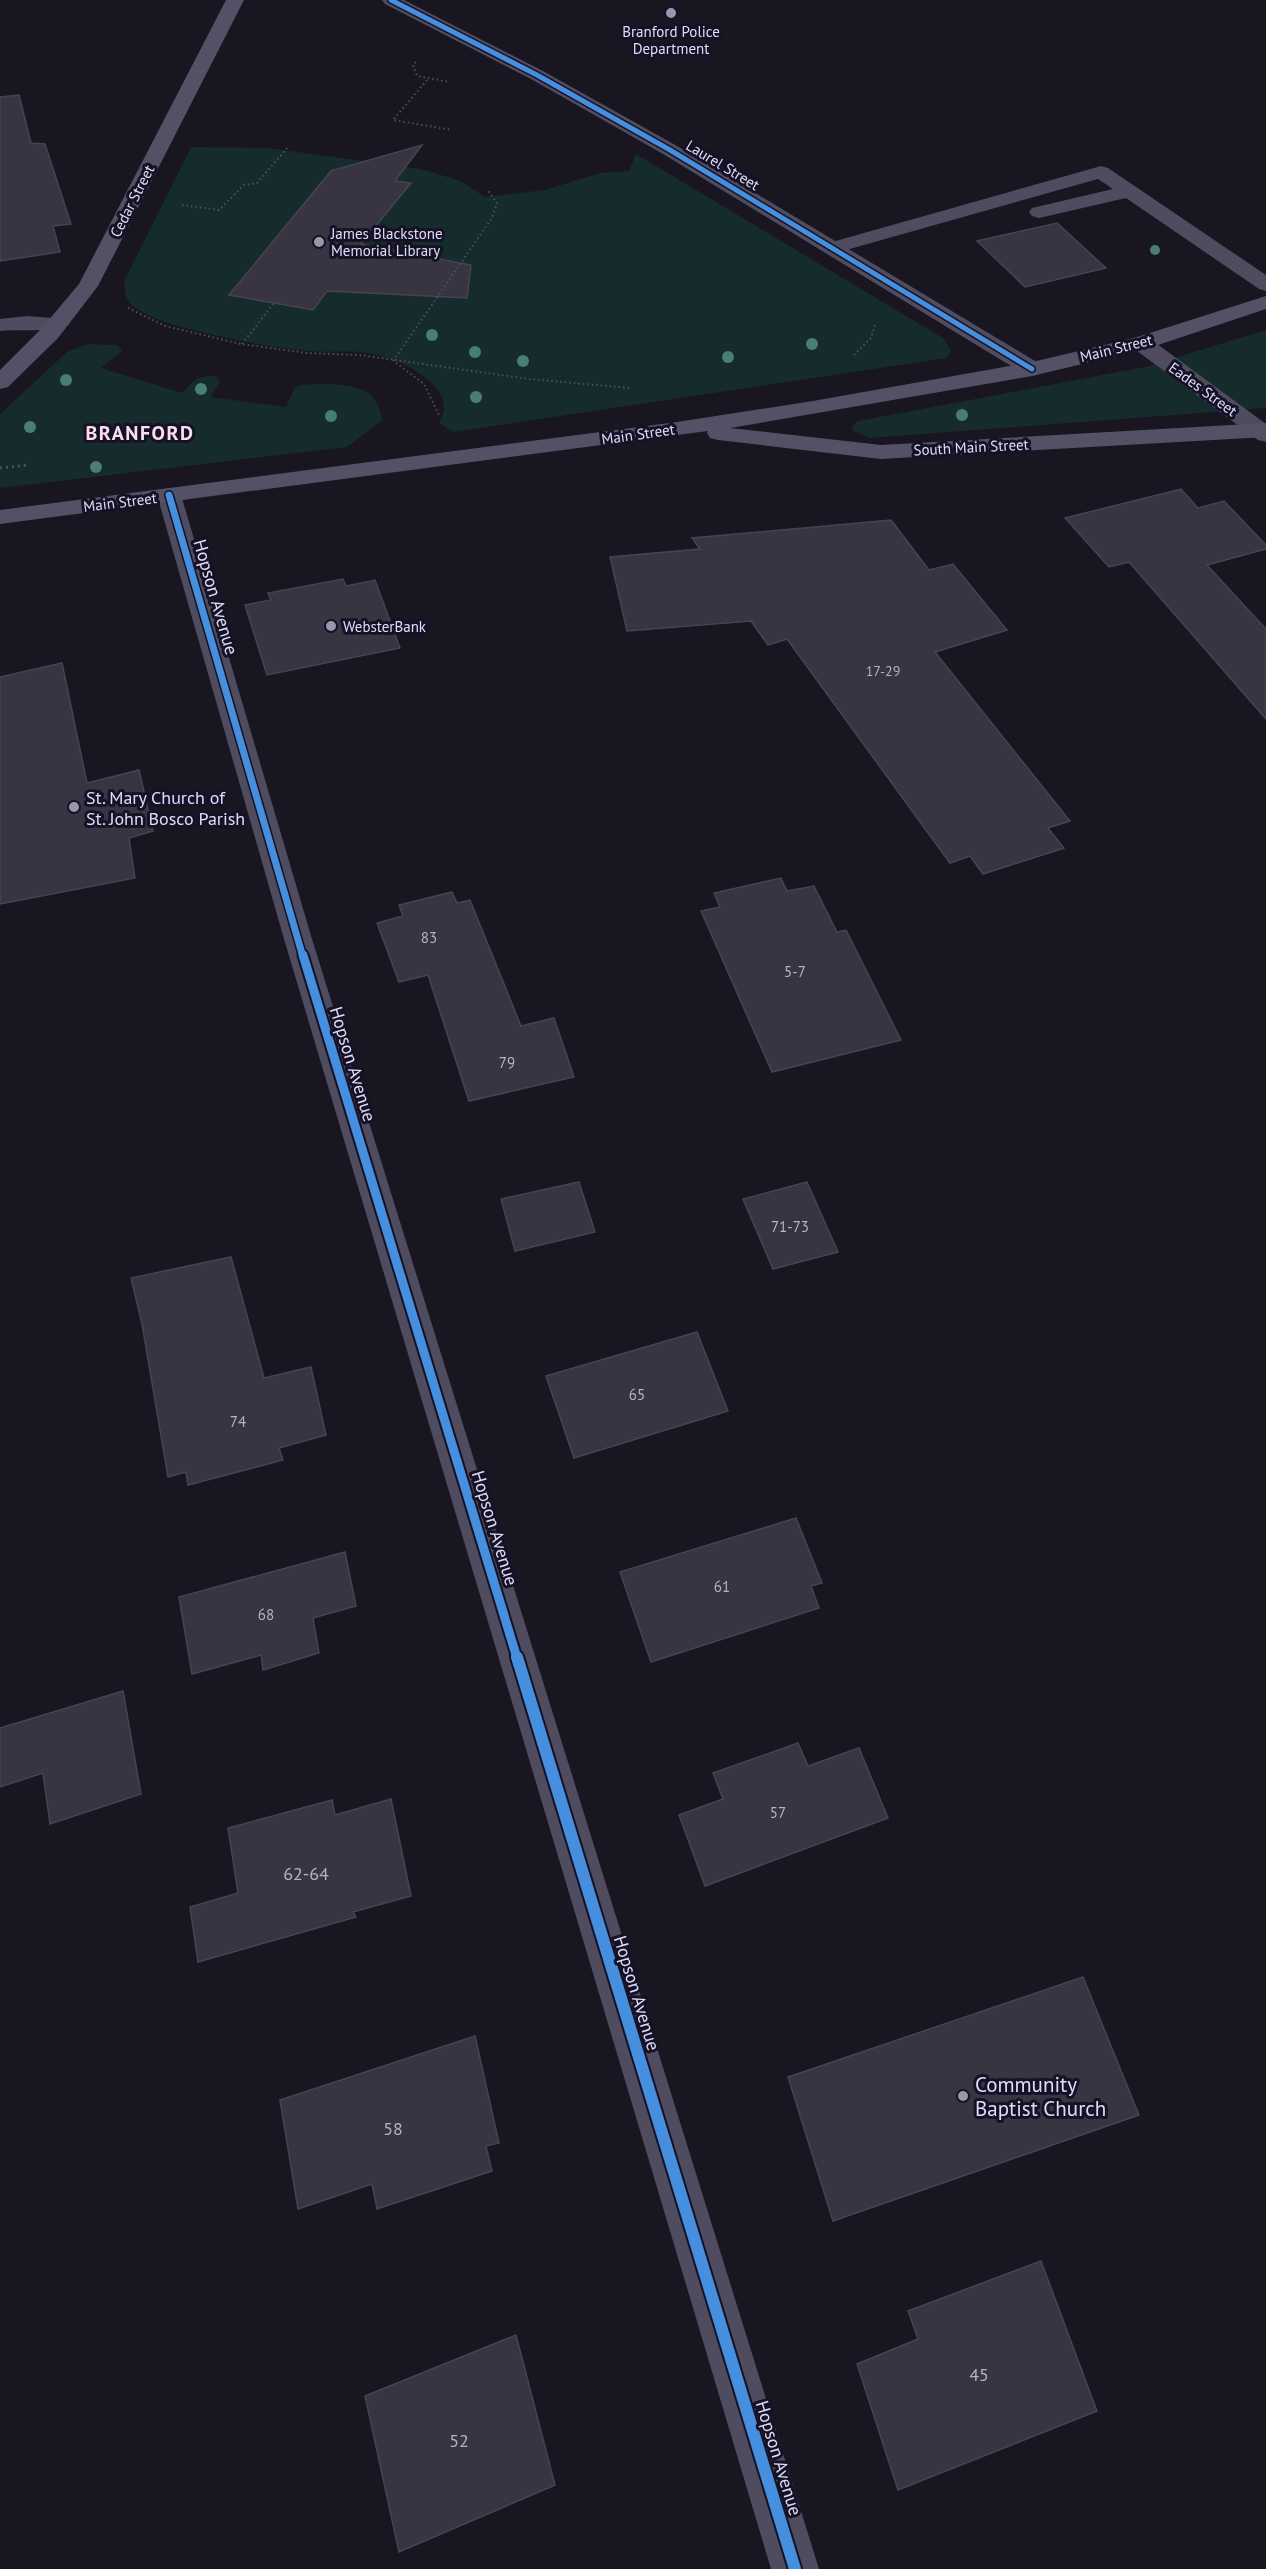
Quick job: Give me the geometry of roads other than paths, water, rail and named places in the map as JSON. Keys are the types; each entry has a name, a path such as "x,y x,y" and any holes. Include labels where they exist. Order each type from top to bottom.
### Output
{"street":[{"name":"Cedar Street","path":"0,382 59,323 95,275 235,0"},
{"name":"Laurel Street","path":"391,0 601,110 1032,369"},
{"path":"832,248 1101,172 1266,285"},
{"path":"1039,212 1129,191"},
{"path":"929,219 981,226"},
{"name":"Main Street","path":"0,517 677,429 1032,369 1141,343 1266,302"},
{"path":"0,325 27,322 59,323"},
{"name":"Eades Street","path":"1141,343 1264,432"},
{"name":"South Main Street","path":"677,429 880,452 1264,432"},
{"name":"Hopson Avenue","path":"169,495 301,951 795,2569"}],"place":[{"name":"Branford Police Department","path":"671,13"},
{"name":"James Blackstone Memorial Library","path":"319,242"},
{"name":"WebsterBank","path":"331,626"},
{"name":"St. Mary Church of St. John Bosco Parish","path":"74,807"},
{"name":"Community Baptist Church","path":"963,2096"}],"district":[{"name":"BRANFORD","path":"140,433"}]}
